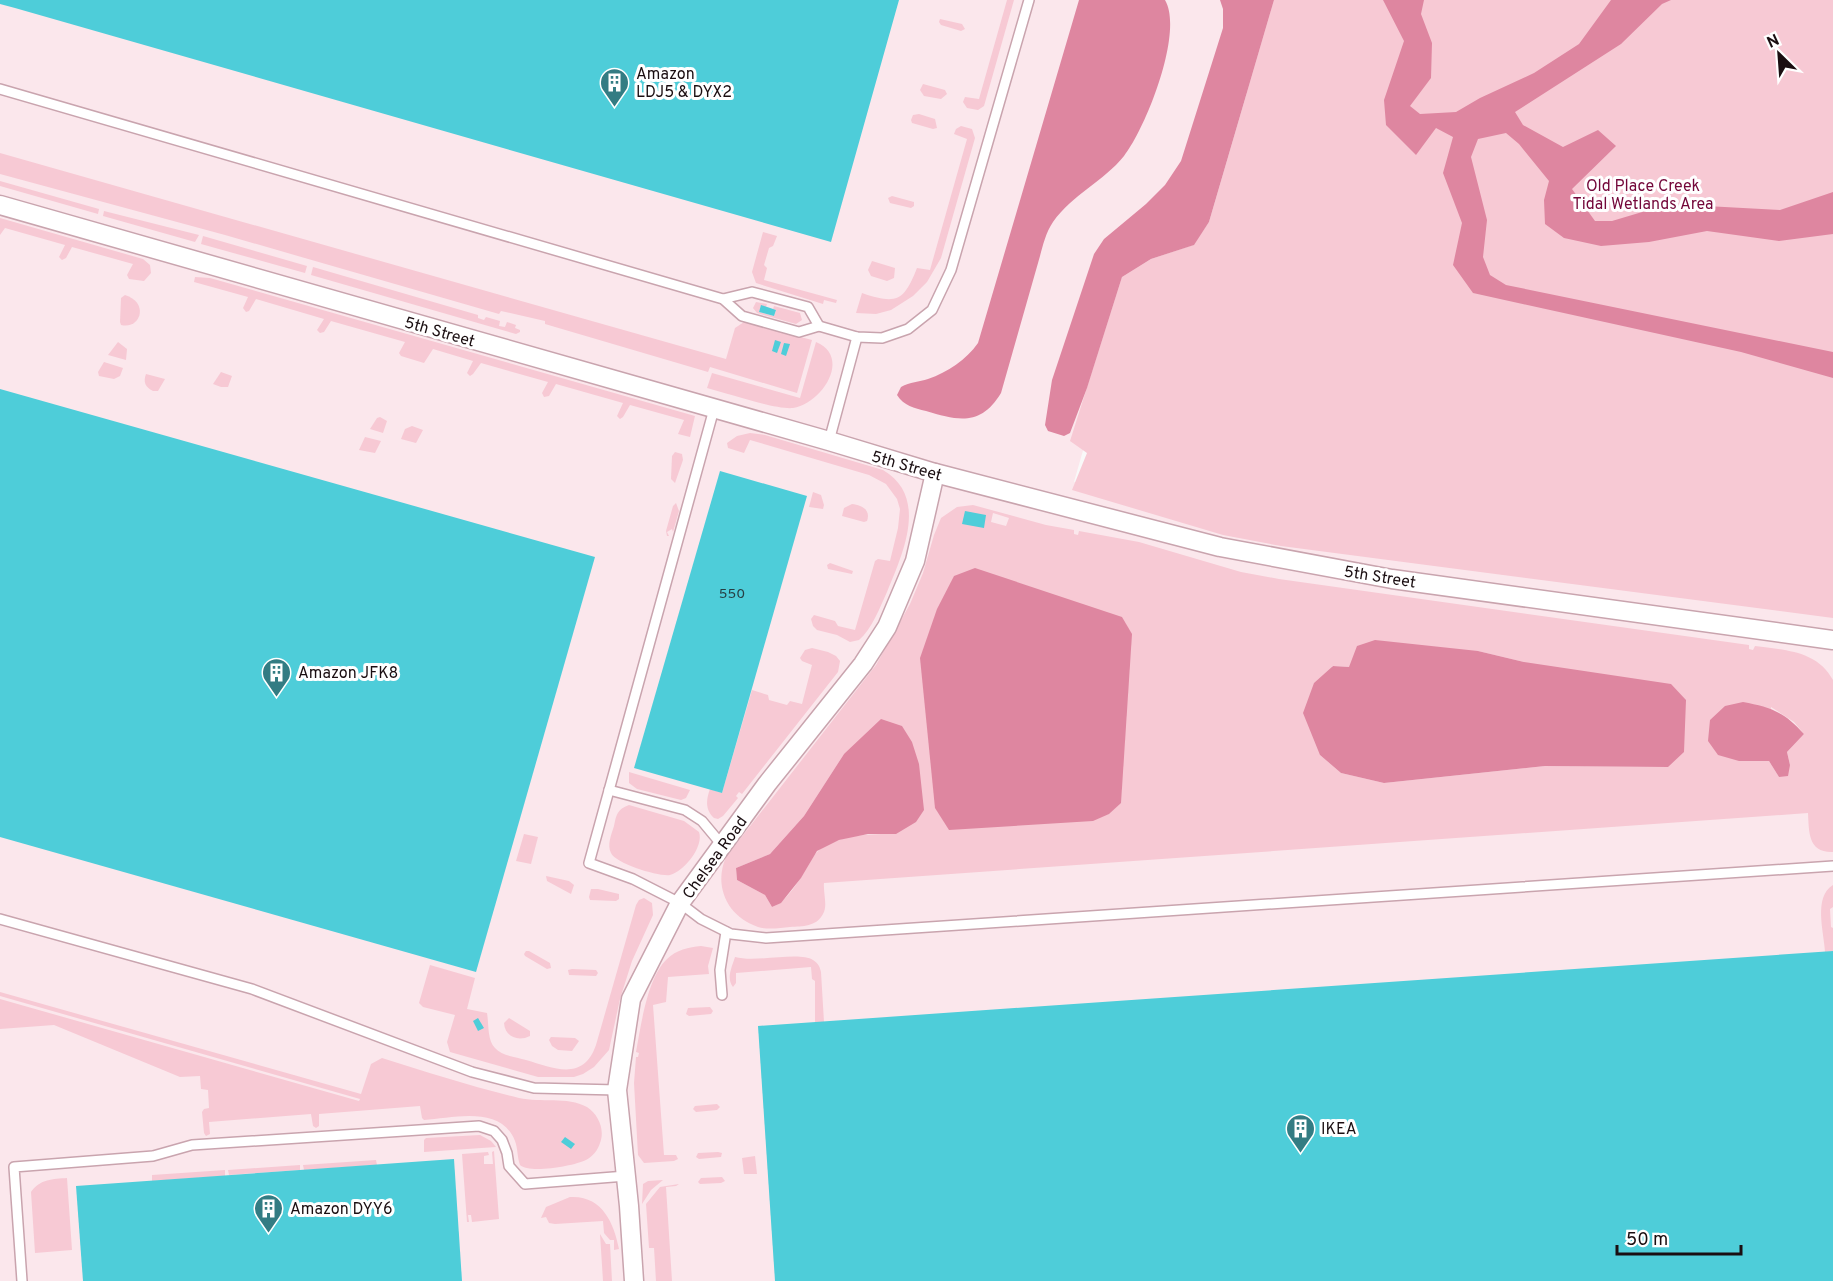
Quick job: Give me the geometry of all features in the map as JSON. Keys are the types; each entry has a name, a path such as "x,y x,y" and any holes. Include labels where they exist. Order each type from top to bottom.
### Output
{"street":[{"name":"5th Street","path":"0,205 935,473 1210,545 1392,579 1833,640"},
{"name":"Chelsea Road","path":"634,1281 617,1090 631,999 680,903 767,784 863,664 886,627 915,561 935,473"}],"lane":[{"path":"0,89 723,299 742,316 799,332 819,326 857,337 882,338 908,329 932,310 951,270 1029,0"},
{"path":"723,299 752,292 808,307 819,326"},
{"path":"829,441 857,337"},
{"path":"714,409 589,863 633,879 680,903 701,919 726,932 742,936 774,938 1833,866"},
{"path":"609,790 686,810 702,821 722,845"},
{"path":"0,919 252,989 472,1072 534,1088 617,1090"},
{"path":"722,995 720,970 726,932"},
{"path":"22,1281 14,1167 153,1156 192,1145 479,1126 494,1131 502,1140 509,1166 525,1184 626,1176"}],"shaded area":[{"path":"0,0 1303,0 1129,290 1074,482 1833,580 1833,1281 0,1281"},
{"path":"1079,0 1165,0 1170,15 1170,34 1160,80 1152,103 1133,143 1124,156 1069,204 1051,226 1044,243 1001,393 993,404 977,416 968,418 949,417 910,406 897,395 901,387 943,373 968,355 978,343"},
{"path":"1220,0 1274,0 1209,222 1194,245 1151,259 1122,277 1087,388 1070,433 1064,436 1048,431 1045,425 1052,380 1094,254 1104,239 1165,185 1181,161 1223,28 1223,9"},
{"path":"1383,0 1424,0 1421,14 1432,43 1431,78 1410,106 1420,114 1456,112 1534,73 1579,44 1611,0 1671,0 1662,4 1621,44 1515,112 1523,125 1563,147 1598,130 1616,146 1572,189 1595,221 1612,221 1669,204 1780,210 1833,192 1833,234 1779,241 1707,231 1649,242 1601,246 1564,238 1545,224 1544,200 1549,181 1519,144 1506,133 1478,139 1471,157 1487,220 1483,257 1490,275 1506,285 1833,352 1833,378 1741,352 1473,293 1453,265 1462,223 1443,173 1453,137 1436,128 1416,155 1386,125 1384,100 1404,41"},
{"path":"975,568 1122,617 1132,634 1121,803 1109,814 1093,821 949,830 935,808 920,658 937,609 954,576"},
{"path":"1375,640 1478,651 1524,662 1671,684 1686,700 1684,752 1668,767 1545,766 1384,783 1341,773 1320,755 1303,713 1314,683 1333,666 1349,667 1357,646"},
{"path":"1743,702 1776,712 1790,720 1804,734 1787,752 1790,765 1788,776 1779,777 1769,761 1739,761 1718,755 1708,741 1710,720 1725,706"},
{"path":"881,719 902,726 912,742 919,764 924,810 916,822 896,834 868,834 839,840 817,851 801,878 781,903 772,907 765,895 737,880 736,868 770,854 804,816 844,754"}],"green space":[{"path":"1007,0 1014,0 984,106 978,110 967,108 963,102 965,97 979,99"},
{"name":"Old Place Creek Tidal Wetlands Area","path":"1274,0 1833,0 1833,618 1281,546 1223,535 1072,490 1087,453 1070,441 1122,277 1151,259 1193,245 1209,222"},
{"path":"940,19 962,24 965,29 961,31 941,25"},
{"path":"923,84 945,90 947,94 941,99 924,96 920,90"},
{"path":"919,114 935,119 937,128 912,123 913,115"},
{"path":"961,126 972,129 975,138 941,258 927,282 913,296 891,310 876,314 856,313 862,293 884,299 898,297 908,288 917,268 930,270 967,139 954,134"},
{"path":"0,153 726,359 735,328 744,322 812,340 797,393 710,367 708,372 545,324 545,321 501,311 499,314 225,235 0,174"},
{"path":"0,181 99,209 98,214 0,186"},
{"path":"892,196 914,202 914,206 911,208 890,203 888,198"},
{"path":"104,211 199,235 195,242 103,216"},
{"path":"0,218 143,259 150,265 151,273 144,281 129,279 127,275 133,264 72,247 66,258 62,260 59,257 65,245 5,228 0,235"},
{"path":"763,232 777,236 773,246 769,248 764,265 767,268 764,280 837,300 836,303 824,300 823,304 756,283 752,272"},
{"path":"203,236 307,266 305,273 201,244"},
{"path":"872,261 895,268 894,278 887,281 871,276 868,270"},
{"path":"313,267 478,315 478,318 484,320 486,317 500,321 499,326 505,327 507,322 516,325 515,328 520,332 516,334 311,275"},
{"path":"195,277 210,278 695,416 690,437 678,434 684,420 630,405 620,419 617,416 623,403 556,384 549,396 544,397 542,393 548,382 481,363 470,376 467,373 473,361 433,349 424,363 401,356 399,353 405,342 331,321 324,332 320,333 317,330 324,319 256,299 246,312 243,308 248,297 194,282"},
{"path":"125,295 133,299 140,309 137,320 133,324 121,325 121,298"},
{"path":"756,302 767,304 766,307 761,306 759,312 774,316 776,310 773,309 774,306 800,313 802,320 796,324 757,313 753,308"},
{"path":"118,342 127,349 126,360 108,355"},
{"path":"816,342 827,349 832,358 832,368 823,389 804,405 785,408 707,388 712,373 800,398"},
{"path":"104,362 123,368 120,376 114,379 99,376 98,372"},
{"path":"221,372 232,376 228,387 213,384"},
{"path":"146,374 165,379 158,391 153,391 146,386"},
{"path":"380,417 387,421 383,433 370,429"},
{"path":"412,426 423,430 416,443 401,439 405,429"},
{"path":"750,433 765,435 883,470 897,481 905,495 909,510 908,526 900,560 875,618 859,640 850,642 837,635 817,630 811,619 814,615 835,621 838,626 855,630 875,561 878,559 890,561 898,528 900,509 897,499 886,484 869,475 750,440 744,453 728,448 727,443 737,436"},
{"path":"365,437 381,441 375,453 359,450"},
{"path":"675,452 682,454 683,460 675,483 671,479 672,456"},
{"path":"813,492 821,495 823,509 809,507"},
{"path":"676,503 679,511 673,532 672,529 667,532 669,536 667,536 666,531 673,506"},
{"path":"852,504 867,511 867,521 842,516 844,508"},
{"path":"973,505 1046,525 1074,530 1074,534 1078,535 1079,531 1139,542 1241,572 1279,579 1749,645 1749,649 1753,650 1755,646 1799,653 1818,663 1833,680 1833,852 1819,849 1814,845 1810,834 1808,813 824,883 824,911 813,924 770,929 747,922 731,908 726,900 721,879 726,857 876,665 910,604 941,518 957,507","holes":["993,513 1009,518 1006,526 991,522","1478,651 1524,662 1668,767 1545,766 1384,783 1341,773 1320,755 1332,666 1349,667","1771,707 1794,722 1804,734 1787,752 1790,765 1779,777 1769,761","844,754 896,834 846,838 819,850 788,895 772,907 765,895 737,880 736,868 770,854 804,816"]},
{"path":"830,563 853,571 852,574 828,569 827,565"},
{"path":"812,648 836,656 840,661 838,672 742,794 739,792 736,796 738,798 723,816 718,819 714,818 707,801 710,789 722,793 752,690 768,695 769,700 787,705 790,701 802,704 812,665 800,658 805,650"},
{"path":"629,772 690,790 686,798 681,800 637,789 629,783"},
{"path":"629,805 684,821 699,832 700,838 696,851 682,869 670,875 657,874 629,865 611,853 609,847 616,816"},
{"path":"524,834 538,837 531,864 516,861"},
{"path":"546,876 569,881 574,885 571,894 547,881"},
{"path":"1833,885 1833,907 1830,909 1833,951 1825,952 1821,906 1827,891"},
{"path":"591,889 619,894 619,899 616,901 590,900"},
{"path":"644,898 652,903 653,915 632,961 620,999 609,1050 594,1067 583,1074 574,1077 538,1077 450,1052 447,1042 455,1015 423,1007 419,1003 430,965 475,978 467,1009 487,1013 492,1045 498,1051 557,1069 576,1068 584,1064 596,1045 636,905"},
{"path":"701,946 713,948 708,966 709,974 668,977 666,1002 653,1005 664,1155 676,1155 678,1159 644,1163 638,1155 634,1083 636,1057 639,1053 636,1052 646,1003 654,978 667,959 674,953"},
{"path":"526,951 550,963 551,968 547,969 525,956"},
{"path":"735,957 754,959 798,957 815,961 821,972 824,1022 815,1022 815,981 812,979 811,967 736,973 736,983 733,987 730,976"},
{"path":"568,970 596,970 598,973 596,976 569,975"},
{"path":"0,992 361,1094 371,1064 382,1058 519,1098 579,1104 595,1114 600,1123 602,1133 599,1146 591,1157 580,1162 562,1167 525,1168 520,1165 515,1141 499,1122 475,1116 424,1120 420,1106 319,1114 319,1126 316,1128 313,1126 311,1114 209,1122 210,1134 206,1136 202,1112 209,1108 208,1090 201,1089 200,1076 180,1077 54,1025 0,1029 0,999 359,1101 360,1099 0,996"},
{"path":"710,1007 713,1011 711,1014 689,1016 686,1014 688,1008"},
{"path":"509,1018 530,1031 530,1036 517,1038 510,1035 504,1023"},
{"path":"551,1037 575,1038 579,1041 572,1051 558,1050 552,1046 549,1040"},
{"path":"717,1104 720,1107 717,1110 696,1112 693,1109 695,1106"},
{"path":"480,1135 496,1147 424,1152 426,1138"},
{"path":"494,1151 499,1219 472,1222 471,1215 468,1215 469,1222 467,1222 462,1154 488,1152 489,1155 484,1156 484,1164 493,1164 492,1152"},
{"path":"698,1153 722,1153 721,1157 699,1159 696,1157"},
{"path":"755,1156 757,1174 744,1174 742,1158"},
{"path":"376,1160 377,1165 304,1170 303,1165"},
{"path":"300,1165 300,1170 229,1175 228,1170"},
{"path":"225,1170 225,1176 152,1181 152,1175"},
{"path":"722,1177 725,1181 721,1183 700,1184 698,1182 701,1178"},
{"path":"67,1178 72,1250 35,1253 31,1192 43,1182"},
{"path":"663,1180 651,1190 642,1204 643,1184 648,1181"},
{"path":"679,1184 666,1187 672,1281 656,1281 654,1248 649,1248 646,1204 660,1187"},
{"path":"570,1197 590,1201 605,1212 614,1230 619,1249 614,1250 614,1240 610,1240 604,1233 603,1221 555,1224 549,1223 546,1217 541,1218 546,1207"},
{"path":"600,1234 606,1244 610,1244 612,1281 603,1281"}],"building":[{"name":"Amazon LDJ5 & DYX2","path":"0,0 899,0 831,242 0,4"},
{"path":"761,305 776,310 774,316 759,312"},
{"path":"775,340 781,342 777,353 772,351"},
{"path":"784,343 790,344 786,356 781,354"},
{"name":"Amazon JFK8","path":"0,389 595,557 476,972 0,837"},
{"path":"720,471 807,496 722,793 634,768"},
{"path":"965,511 986,515 984,528 962,524"},
{"name":"IKEA","path":"1833,951 1833,1281 775,1281 758,1026"},
{"path":"478,1018 484,1028 478,1031 473,1021"},
{"path":"565,1137 575,1144 571,1149 561,1142"},
{"name":"Amazon DYY6","path":"454,1159 462,1281 83,1281 76,1186"}],"place":[{"name":"Amazon LDJ5 & DYX2","path":"615,108"},
{"name":"Amazon JFK8","path":"277,698"},
{"name":"IKEA","path":"1300,1154"},
{"name":"Amazon DYY6","path":"269,1234"}]}
